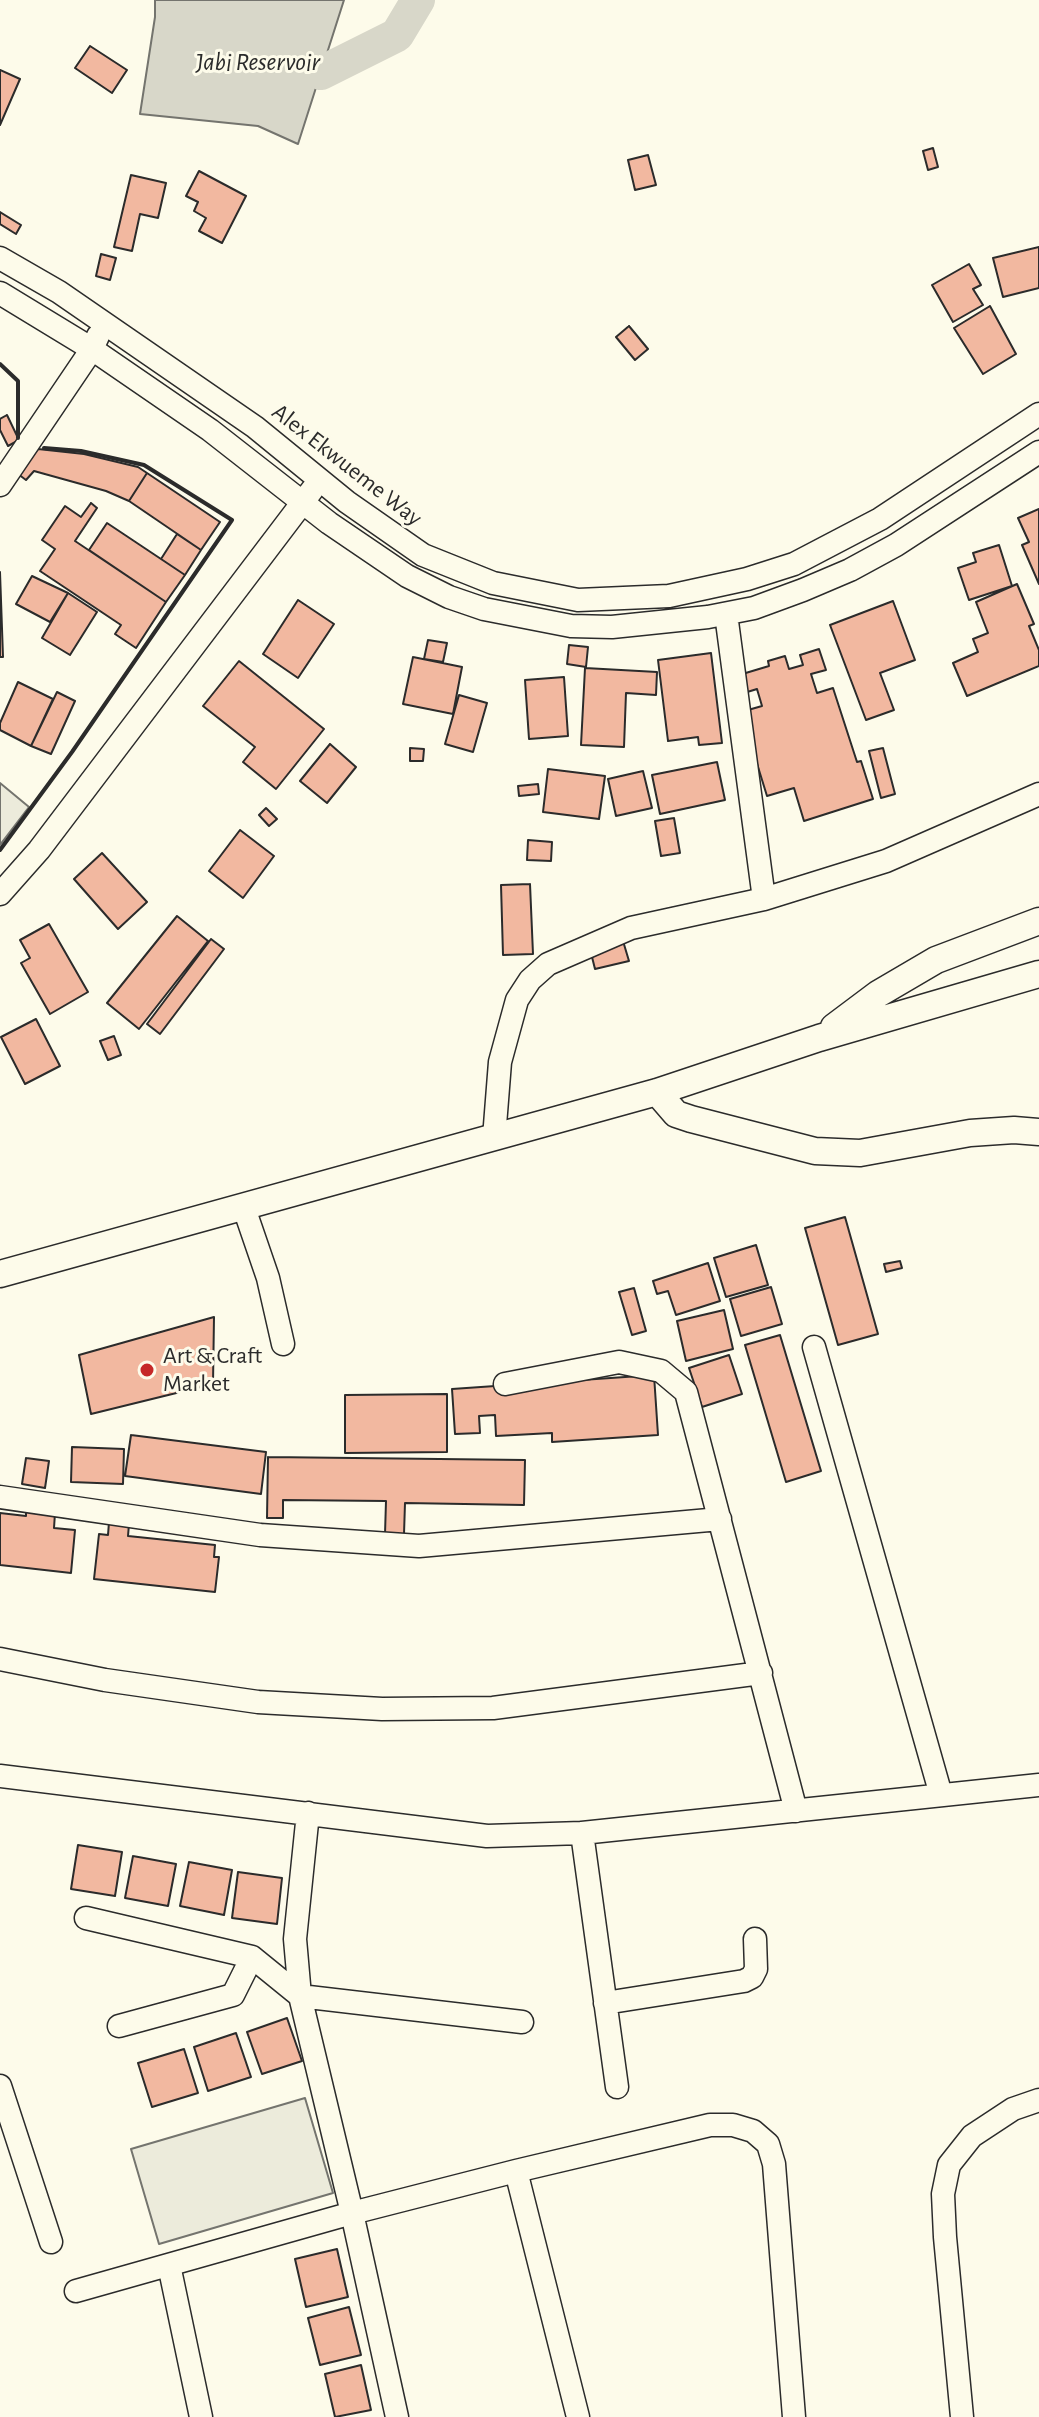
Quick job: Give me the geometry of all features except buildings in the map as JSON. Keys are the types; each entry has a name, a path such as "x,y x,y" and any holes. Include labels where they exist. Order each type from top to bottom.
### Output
{"main road":[{"path":"819,1038 878,994 936,960 1039,921"},
{"path":"0,1274 657,1092 819,1038 1039,974"},
{"path":"657,1092 676,1114 815,1151 860,1153 970,1133 1039,1132"}],"street":[{"name":"Alex Ekwueme Way","path":"0,258 59,292 255,427 382,529 423,555 493,583 578,600 669,596 747,579 794,564 880,519 1039,414"},
{"path":"0,293 92,349 210,430 339,530 407,576 449,597 529,620 585,626 659,624 754,608 850,570 955,509 1039,452"},
{"path":"0,485 92,349 103,323"},
{"path":"0,894 39,850 320,481"},
{"path":"726,614 764,899"},
{"path":"494,1138 500,1062 517,1000 530,980 548,964 631,928 764,899 857,871 911,851 1039,794"},
{"path":"244,1208 268,1278 283,1344"},
{"path":"814,1347 941,1795"},
{"path":"505,1384 619,1362 661,1371 686,1392 796,1811"},
{"path":"0,1497 260,1535 419,1546 720,1519"},
{"path":"0,1659 105,1680 258,1702 382,1709 493,1708 761,1673"},
{"path":"0,1776 487,1836 582,1833 1039,1785"},
{"path":"308,1813 295,1939 300,1996 397,2417"},
{"path":"582,1833 617,2087"},
{"path":"86,1918 252,1957 300,1996 522,2022"},
{"path":"605,2003 744,1981 752,1977 756,1969 755,1939"},
{"path":"119,2026 233,1995 252,1957"},
{"path":"0,2086 51,2242"},
{"path":"962,2417 945,2237 943,2194 949,2165 972,2136 1013,2109 1039,2100"},
{"path":"76,2291 352,2213 516,2171 710,2125 733,2125 753,2131 768,2144 774,2164 794,2417"},
{"path":"516,2171 578,2417"},
{"path":"169,2265 201,2417"}],"shaded area":[{"path":"0,783 29,807 0,845"},
{"path":"305,2098 333,2193 159,2244 131,2149"}],"water":[{"name":"Jabi Reservoir","path":"155,0 344,0 298,144 258,126 140,114"}],"waterway":[{"path":"321,73 397,35 418,0"}],"wall":[{"path":"0,364 18,381 18,438"},
{"path":"0,850 72,752 232,520 144,465 81,451 44,448"}],"place":[{"name":"Art & Craft Market","path":"147,1370"}]}
